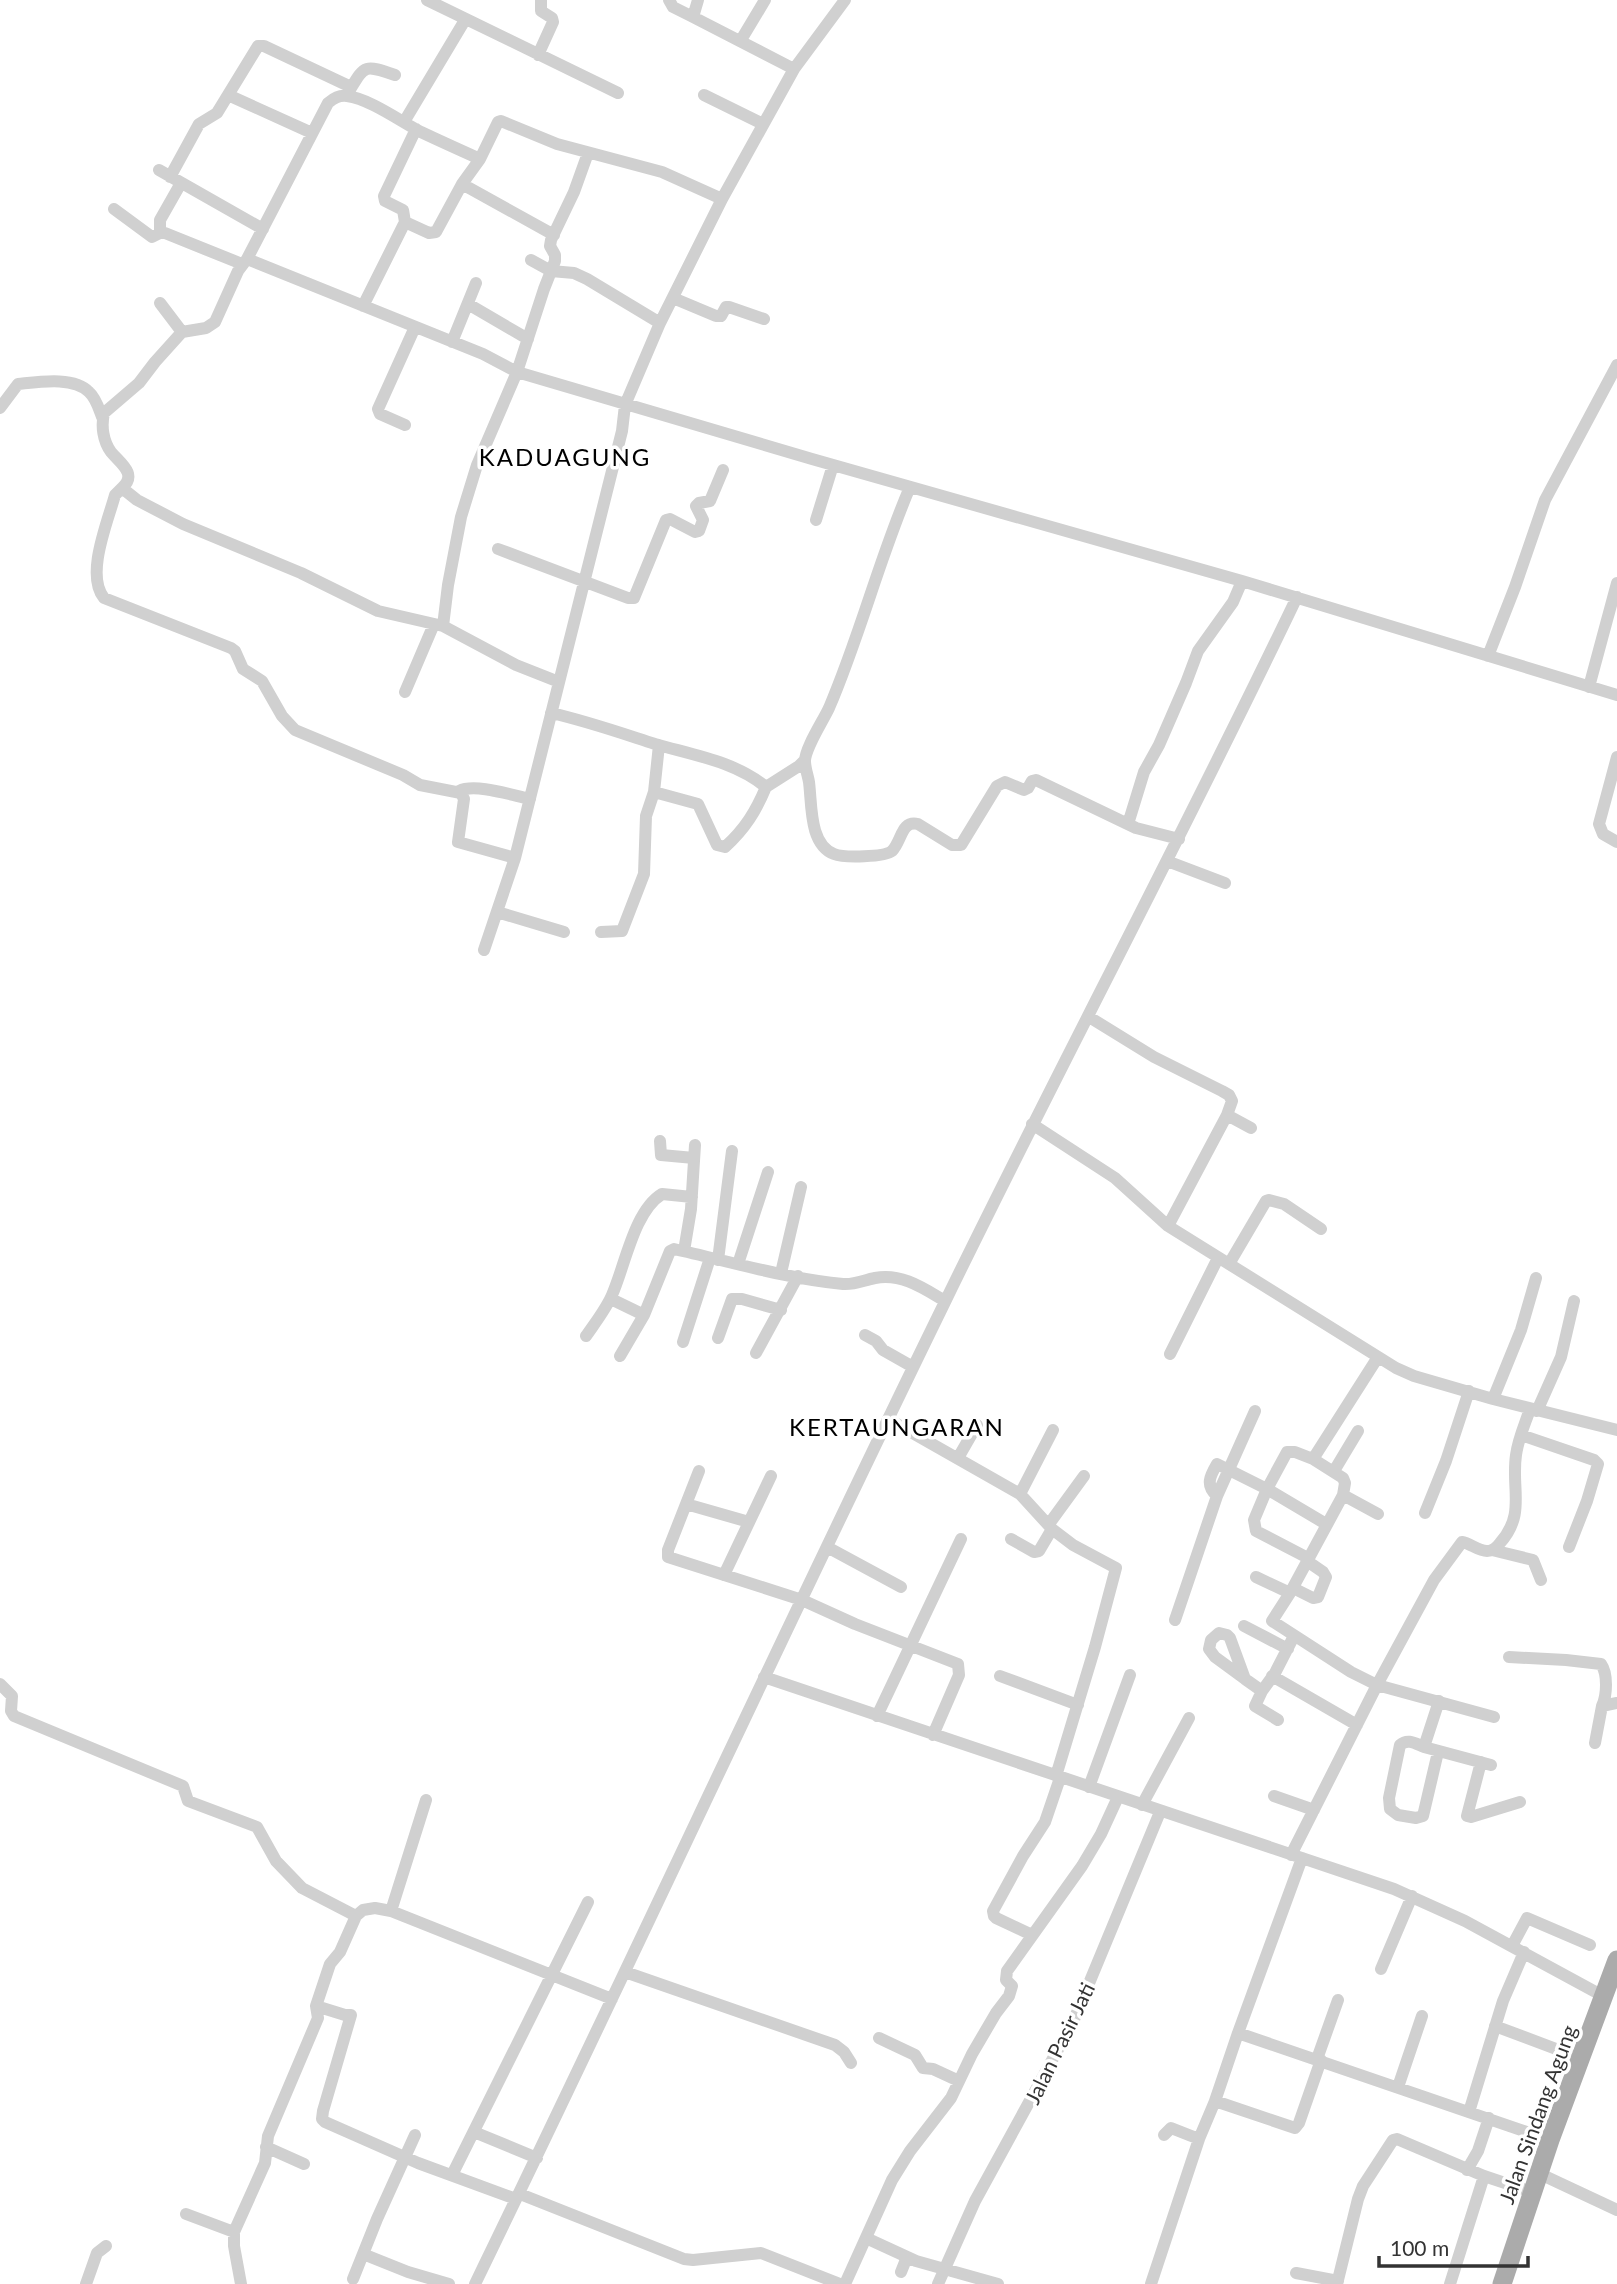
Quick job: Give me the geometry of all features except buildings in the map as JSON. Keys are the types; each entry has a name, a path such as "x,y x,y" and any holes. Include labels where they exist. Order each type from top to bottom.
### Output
{"main road":[{"name":"Jalan Sindang Agung","path":"1503,2284 1538,2173 1580,2058 1610,1988 1617,1960"}],"street":[{"path":"538,55 552,22 552,18 541,11 541,0"},
{"path":"669,0 673,7 794,69"},
{"path":"693,17 698,0"},
{"path":"741,40 765,0"},
{"path":"484,950 515,858 586,582 622,431 625,405 660,323 722,199 794,69 845,0"},
{"path":"427,1 618,93"},
{"path":"363,306 405,222 403,210 385,201 384,197 410,126 465,20"},
{"path":"160,233 160,220 170,177 199,124 217,113 256,48 261,45 410,126 480,159"},
{"path":"102,417 108,408 139,383 182,332 206,328 215,322 328,103 348,92 366,68 372,67 395,75"},
{"path":"228,95 312,133"},
{"path":"704,95 763,124"},
{"path":"405,222 429,233 436,232 501,121 557,144 662,172 722,199"},
{"path":"405,692 438,625 461,517 477,465 517,372 551,271 555,255 550,246 588,153"},
{"path":"170,177 263,229"},
{"path":"462,184 554,235"},
{"path":"114,209 152,237 165,233 245,262 483,354 517,372 1297,597 1617,695"},
{"path":"531,260 551,271 574,273 587,279 660,323"},
{"path":"452,342 476,283"},
{"path":"673,298 716,316 722,316 726,307 729,307 764,319"},
{"path":"160,303 182,332"},
{"path":"468,303 528,339"},
{"path":"405,425 380,414 378,409 415,327"},
{"path":"1488,656 1545,500 1617,365"},
{"path":"0,408 18,384 66,383 78,385 92,394 102,417 104,438 111,452 126,467 129,476 127,484 115,495 96,571 98,591 104,598 231,648 243,669 262,681 282,716 300,733 396,772 420,785 463,794 458,842 515,858"},
{"path":"816,520 833,465"},
{"path":"498,549 634,598 666,520 670,519 695,532 699,531 703,520 696,506 698,503 710,501 723,470"},
{"path":"654,792 698,804 717,845 725,847 754,815 766,787 805,760 844,670 910,487"},
{"path":"122,488 137,500 183,524 301,573 378,611 438,625 516,665 559,682"},
{"path":"1128,824 1144,772 1159,745 1195,656 1233,602 1242,581"},
{"path":"1589,687 1617,584"},
{"path":"475,2284 945,1301 1032,1124 1179,839 1297,597"},
{"path":"551,713 584,720 659,745 726,763 757,779 766,787"},
{"path":"601,932 622,931 641,886 645,871 646,816 654,792 659,745"},
{"path":"1617,757 1599,824 1603,834 1617,842"},
{"path":"805,760 814,828 827,849 837,856 885,855 894,849 906,825 912,822 951,845 961,845 997,786 1002,782 1024,790 1036,780 1128,824 1179,839"},
{"path":"459,792 465,789 492,791 530,799"},
{"path":"1167,861 1225,883"},
{"path":"497,912 564,932"},
{"path":"1089,1017 1154,1057 1229,1095 1232,1101 1168,1226"},
{"path":"1227,1115 1251,1128"},
{"path":"1032,1124 1115,1178 1168,1226 1378,1357 1414,1376 1534,1410 1616,1427"},
{"path":"660,1141 662,1155 695,1151 684,1251"},
{"path":"684,1342 714,1259 732,1151"},
{"path":"738,1264 768,1172"},
{"path":"781,1273 801,1187"},
{"path":"586,1336 611,1299 632,1239 655,1199 662,1194 692,1197"},
{"path":"1170,1354 1224,1261 1266,1201 1284,1205 1321,1229"},
{"path":"620,1356 644,1315 670,1251 674,1249 845,1284 885,1276 896,1277 907,1280 945,1301"},
{"path":"756,1353 798,1276"},
{"path":"1493,1399 1528,1310 1536,1278"},
{"path":"718,1338 732,1298 742,1298 781,1310"},
{"path":"611,1299 644,1315"},
{"path":"1492,1549 1503,1539 1517,1513 1514,1467 1521,1435 1561,1357 1574,1301"},
{"path":"864,1335 876,1340 886,1353 913,1367"},
{"path":"1313,1459 1378,1357"},
{"path":"1426,1513 1469,1391"},
{"path":"1175,1620 1217,1496 1219,1465 1255,1411"},
{"path":"888,1419 1020,1494 1051,1527 1073,1545 1116,1568 1045,1822 993,1911 996,1918 1032,1935"},
{"path":"958,1458 977,1425"},
{"path":"1020,1494 1054,1430"},
{"path":"1334,1471 1358,1431"},
{"path":"1521,1435 1563,1448 1598,1464 1591,1491 1569,1547"},
{"path":"1256,1577 1292,1591 1316,1598 1326,1580 1325,1574 1307,1560 1256,1531 1254,1520 1287,1452 1296,1452 1313,1459 1343,1478 1343,1495 1326,1524 1307,1560 1292,1591 1262,1636"},
{"path":"1219,1465 1267,1489 1326,1524"},
{"path":"699,1471 668,1550 668,1557 802,1600 958,1664 959,1675 933,1735"},
{"path":"724,1575 771,1476"},
{"path":"1011,1539 1034,1552 1039,1551 1084,1476"},
{"path":"1343,1495 1378,1514"},
{"path":"686,1504 749,1522"},
{"path":"877,1716 961,1539"},
{"path":"1152,2284 1199,2139 1215,2101 1314,1810 1434,1580 1460,1543 1464,1542 1483,1550 1492,1549 1532,1560 1541,1580"},
{"path":"827,1547 901,1587"},
{"path":"1272,1621 1351,1672 1377,1685 1494,1717"},
{"path":"1244,1626 1288,1649"},
{"path":"1278,1720 1255,1706 1294,1636"},
{"path":"1509,1657 1601,1664 1605,1669 1605,1698 1595,1743"},
{"path":"1089,1787 1130,1675"},
{"path":"1000,1676 1078,1705"},
{"path":"1272,1676 1357,1725"},
{"path":"764,1677 1412,1896 1518,1949 1610,1988"},
{"path":"1245,1679 1262,1691"},
{"path":"0,1684 12,1696 15,1716 183,1786 188,1801 257,1827 276,1861 302,1888 356,1916"},
{"path":"1424,1747 1438,1702"},
{"path":"1602,1706 1617,1703"},
{"path":"1142,1805 1189,1718"},
{"path":"1438,1752 1423,1816 1416,1818 1398,1815 1390,1808 1389,1798 1400,1745 1406,1741 1438,1752 1486,1763 1467,1816 1520,1802"},
{"path":"1274,1796 1314,1810"},
{"path":"845,2284 897,2172 909,2151 951,2098 996,2012 1009,1996 1012,1986 1006,1980 1007,1971 1082,1866 1118,1797"},
{"path":"391,1911 426,1800"},
{"name":"Jalan Pasir Jati","path":"938,2284 975,2201 1073,2022 1160,1812"},
{"path":"1381,1969 1412,1896"},
{"path":"452,2175 588,1902"},
{"path":"242,2284 234,2246 234,2232 265,2163 268,2136 318,2018 316,2006 330,1964 341,1952 356,1916 363,1910 374,1908 391,1911 612,1998"},
{"path":"1469,2112 1527,1918 1590,1945"},
{"path":"625,1972 835,2045 851,2063"},
{"path":"1215,2101 1295,2128 1299,2123 1338,2000"},
{"path":"316,2006 351,2015 322,2119 331,2126 452,2175 684,2259 761,2253 831,2282"},
{"path":"1398,2087 1422,2016"},
{"path":"1495,2025 1580,2058"},
{"path":"1238,2033 1550,2140"},
{"path":"879,2038 913,2054 923,2068 933,2069 959,2081"},
{"path":"1467,2170 1478,2151 1489,2118"},
{"path":"1164,2135 1171,2128 1199,2139"},
{"path":"474,2132 537,2158"},
{"path":"353,2279 415,2134"},
{"path":"1296,2273 1338,2282 1363,2186 1393,2140 1398,2139 1467,2170 1532,2192"},
{"path":"266,2147 304,2164"},
{"path":"1538,2173 1617,2210"},
{"path":"1450,2284 1484,2176"},
{"path":"186,2214 234,2232"},
{"path":"866,2238 907,2257 998,2284"},
{"path":"86,2284 97,2253 106,2246"},
{"path":"363,2254 408,2272 449,2284"},
{"path":"901,2272 907,2257"}],"district":[{"name":"KADUAGUNG","path":"565,456"},
{"name":"KERTAUNGARAN","path":"897,1426"}]}
